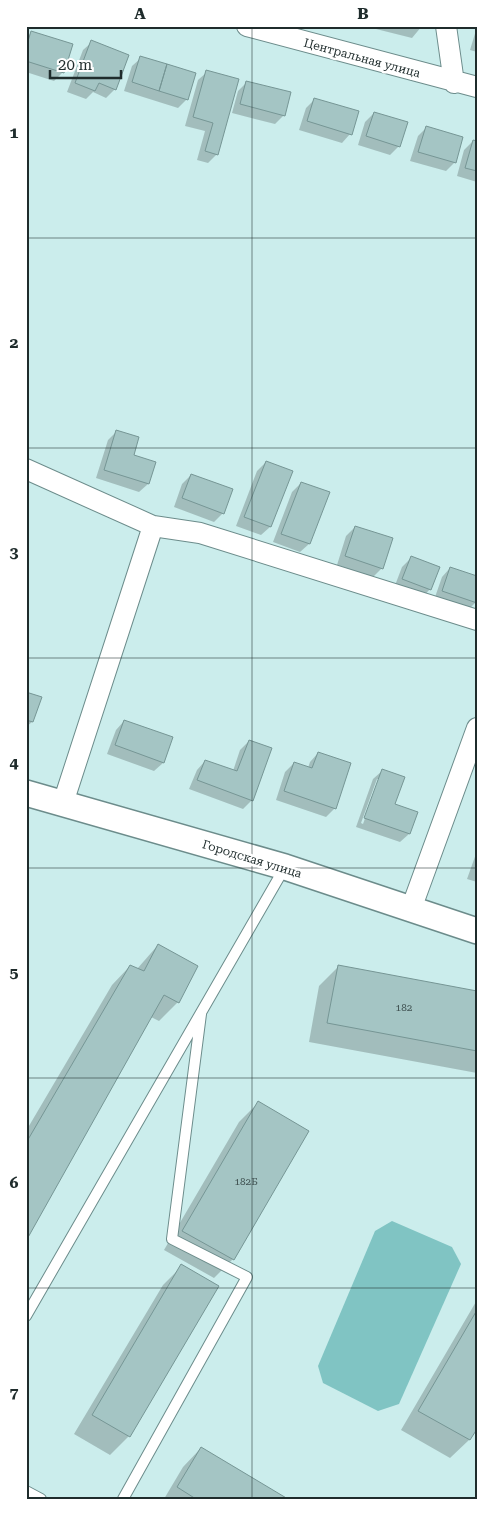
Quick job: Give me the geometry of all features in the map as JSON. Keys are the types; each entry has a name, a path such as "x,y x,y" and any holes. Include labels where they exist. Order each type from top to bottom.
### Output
{"street":[{"name":"Центральная улица","path":"247,26 454,83 477,87"},
{"path":"446,26 454,83"},
{"path":"26,469 153,526 200,533 477,620"},
{"path":"63,803 153,526"},
{"path":"411,910 477,728"},
{"name":"Городская улица","path":"26,793 285,867 477,931"}],"lane":[{"path":"26,1316 285,867"},
{"path":"124,1499 247,1277 172,1240 201,1014"},
{"path":"26,1491 41,1499"}],"shaded area":[{"path":"392,1221 452,1247 461,1264 399,1404 378,1411 323,1383 318,1366 375,1231"}],"building":[{"path":"31,31 73,44 64,73 26,61 26,48"},
{"path":"91,40 129,55 116,90 99,83 95,91 75,83"},
{"path":"140,56 167,64 159,91 132,82"},
{"path":"167,64 196,73 188,100 159,91"},
{"path":"206,70 239,79 218,155 205,151 213,123 193,117"},
{"path":"246,81 291,92 285,116 240,104"},
{"path":"314,98 359,111 352,135 307,121"},
{"path":"374,112 408,122 400,147 366,136"},
{"path":"426,126 463,137 456,163 418,152"},
{"path":"473,140 477,141 477,171 465,168"},
{"path":"116,430 139,437 134,455 156,462 149,484 104,470"},
{"path":"266,461 293,471 271,527 244,517"},
{"path":"191,474 233,489 224,514 182,498"},
{"path":"301,482 330,492 310,544 281,534"},
{"path":"355,526 393,538 383,569 345,556"},
{"path":"411,556 440,567 431,590 402,579"},
{"path":"450,567 477,576 477,603 442,591"},
{"path":"26,692 42,697 33,722 26,720"},
{"path":"124,720 173,737 164,763 115,745"},
{"path":"249,740 272,748 253,801 197,780 205,760 237,771"},
{"path":"318,752 351,763 336,809 284,791 294,762 312,768"},
{"path":"382,769 405,777 395,804 418,812 410,834 364,818"},
{"path":"158,944 198,966 179,1003 164,995 26,1241 26,1143 130,965 144,971"},
{"path":"338,965 477,991 477,1051 327,1023"},
{"path":"258,1101 309,1131 234,1260 182,1231"},
{"path":"181,1264 219,1286 130,1437 92,1415"},
{"path":"477,1310 477,1429 470,1440 418,1411"},
{"path":"201,1447 288,1499 196,1499 177,1487"}]}
